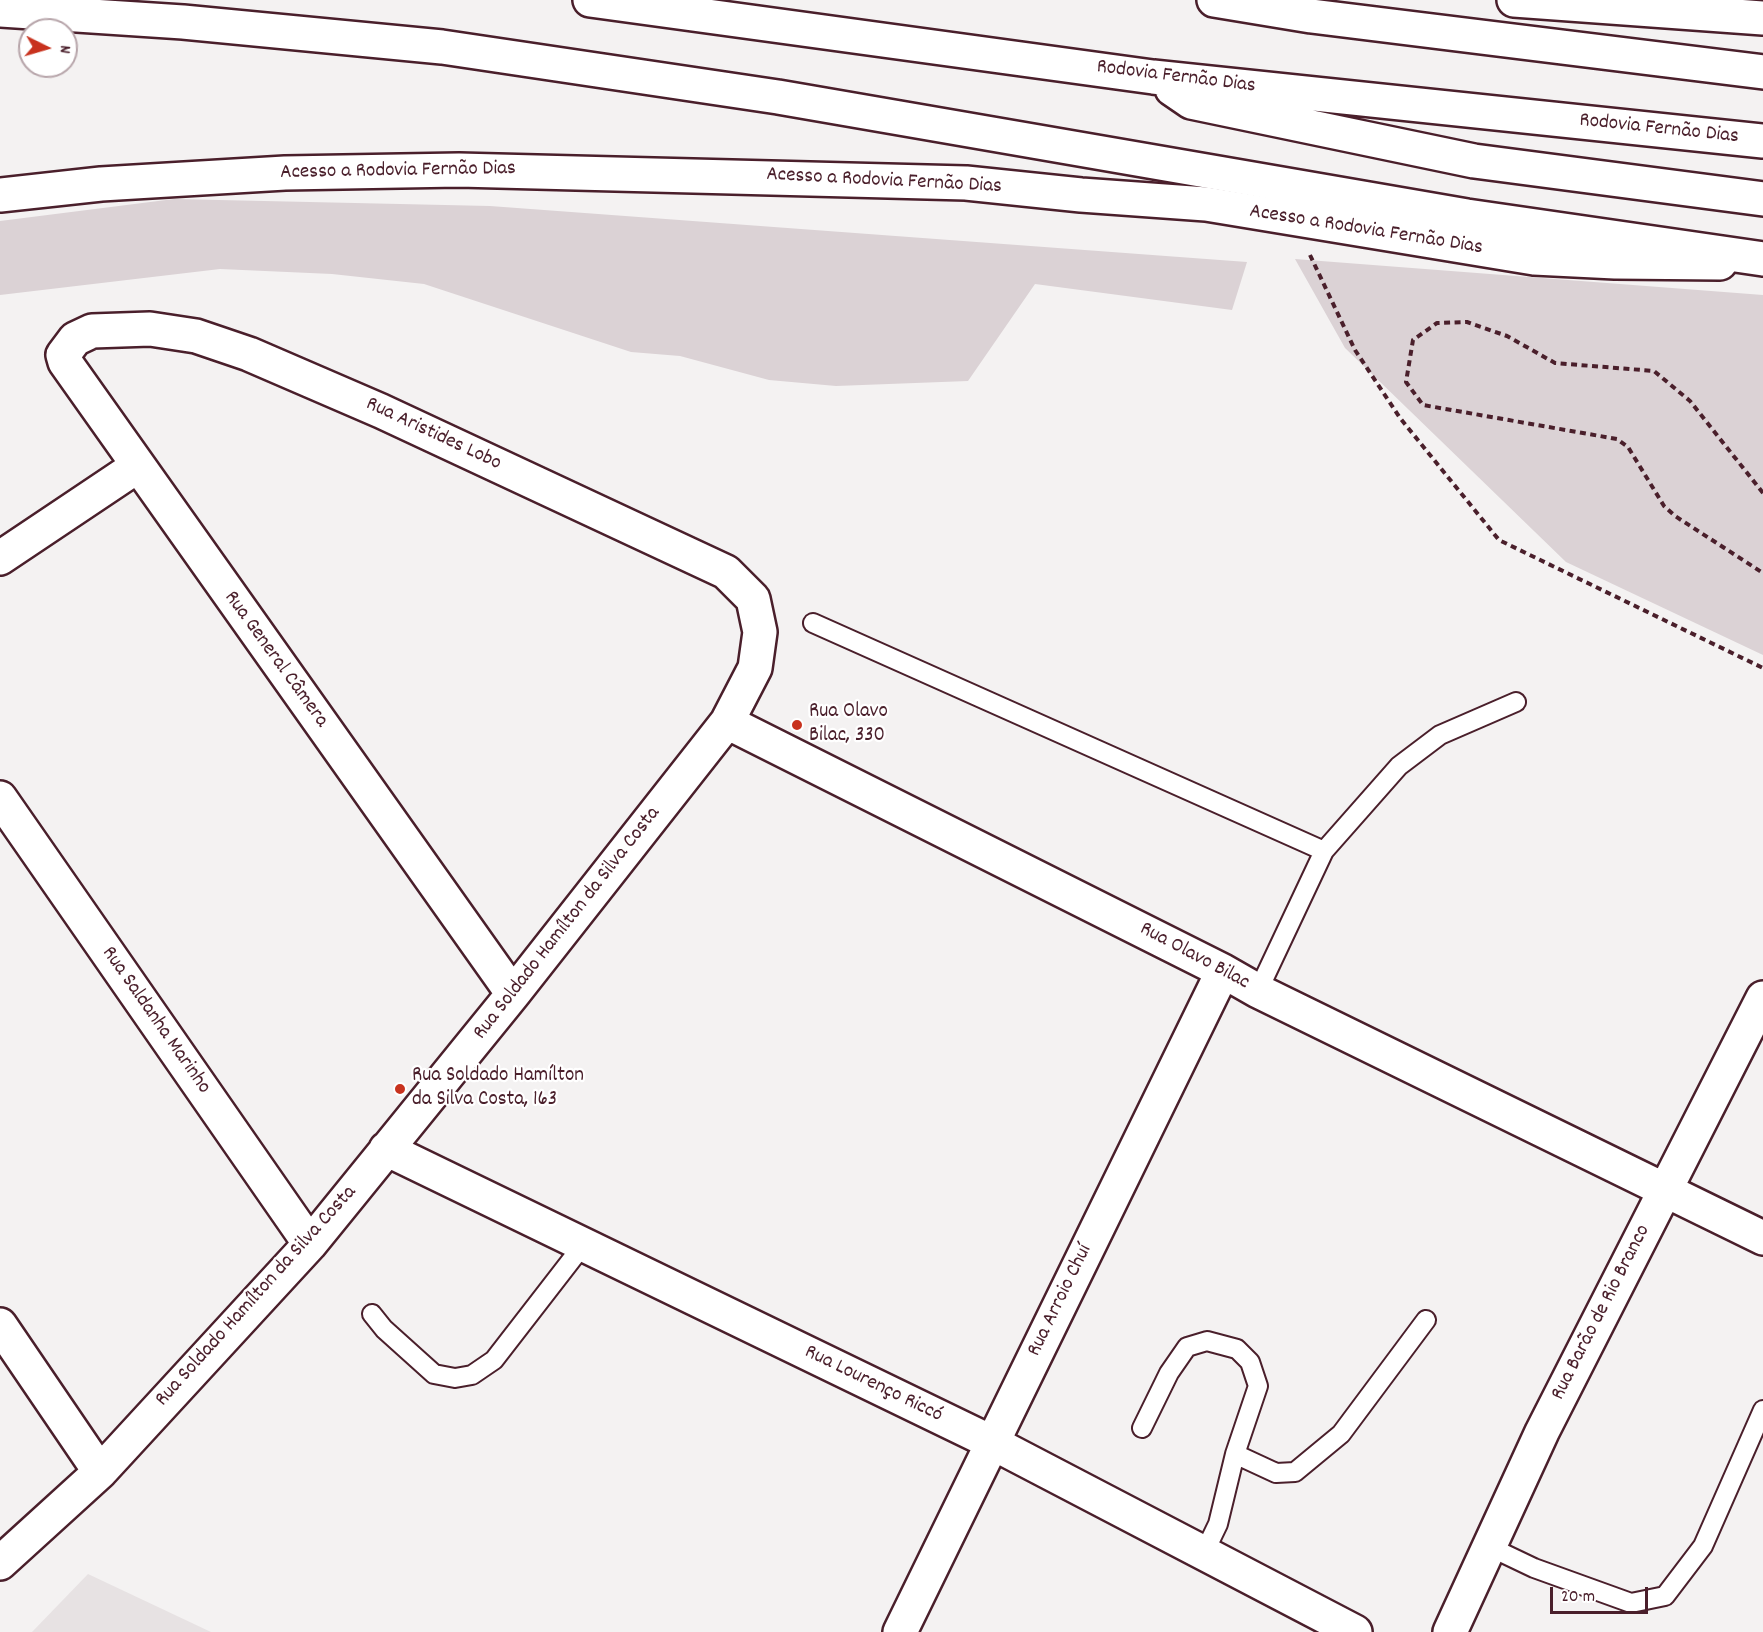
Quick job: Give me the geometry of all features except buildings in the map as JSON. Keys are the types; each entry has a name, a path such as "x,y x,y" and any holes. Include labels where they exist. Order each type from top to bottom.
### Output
{"main road":[{"path":"142,0 183,22"},
{"name":"Rodovia Fernão Dias","path":"590,0 1153,77 1763,141"},
{"path":"1214,0 1311,16 1763,72"},
{"path":"1514,0 1763,18"},
{"path":"0,10 183,22 477,52 814,103 1467,216 1763,259"},
{"path":"1153,77 1191,102 1463,158 1763,199"},
{"name":"Acesso a Rodovia Fernão Dias","path":"0,195 101,184 273,173 471,170 966,183 1081,195 1206,204 1534,258 1615,262 1763,263"},
{"name":"Rua General Câmera","path":"92,331 75,339 63,355 65,363 136,467 513,994"},
{"name":"Rua Aristides Lobo","path":"92,331 161,331 196,336 249,354 381,411 726,572 753,599"},
{"path":"0,558 136,467"},
{"name":"Rua Soldado Hamílton da Silva Costa","path":"0,1563 100,1472 310,1244 513,994 727,722 755,668 760,632 753,599"},
{"name":"Rua Olavo Bilac","path":"727,722 1223,971 1258,991 1763,1238"},
{"name":"Rua Saldanha Marinho","path":"0,798 310,1244"},
{"name":"Rua Arroio Chuí","path":"900,1632 1223,971"},
{"name":"Rua Barão de Rio Branco","path":"1450,1632 1542,1432 1763,998"},
{"name":"Rua Lourenço Riccó","path":"386,1149 991,1442 1355,1632"},
{"path":"0,1325 100,1472"}],"lane":[{"path":"813,623 1324,851"},
{"path":"1258,991 1324,851 1399,766 1440,735 1516,702"},
{"path":"372,1314 384,1329 434,1374 455,1378 472,1375 494,1360 584,1245"},
{"path":"1235,1454 1276,1473 1295,1472 1341,1434 1426,1320"},
{"path":"1142,1428 1168,1373 1187,1347 1207,1341 1237,1349 1250,1362 1258,1386 1235,1454 1218,1524 1204,1553"},
{"path":"1490,1547 1534,1568 1631,1603 1665,1596 1703,1546 1763,1410"}],"path":[{"path":"1293,220 1354,350 1400,418 1499,540 1763,668"},
{"path":"1763,492 1690,401 1654,371 1555,363 1507,336 1467,322 1437,323 1413,340 1406,382 1423,405 1617,439 1628,447 1664,506 1675,516 1763,573"}],"shaded area":[{"path":"174,199 490,206 1247,262 1232,310 1035,284 968,381 836,386 769,380 680,356 631,352 424,284 332,274 220,269 0,295 0,221"},
{"path":"1295,259 1763,295 1763,655 1566,562 1345,348"},
{"path":"88,1574 211,1632 32,1632"}],"place":[{"name":"Rua Olavo Bilac, 330","path":"797,725"},
{"name":"Rua Soldado Hamílton da Silva Costa, 163","path":"400,1089"}]}
